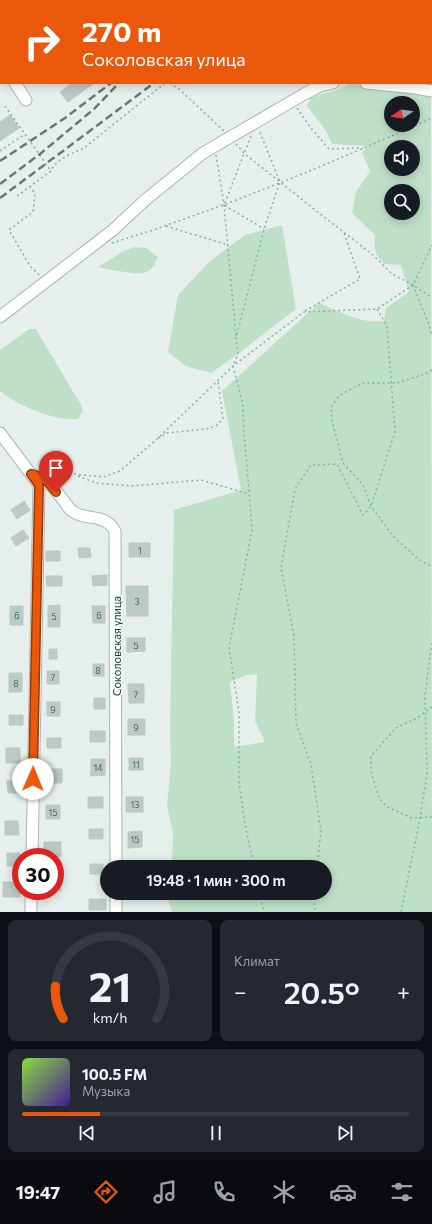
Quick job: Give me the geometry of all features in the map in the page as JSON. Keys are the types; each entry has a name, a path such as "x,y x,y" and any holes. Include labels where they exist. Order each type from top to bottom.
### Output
{"street":[{"path":"16,84 26,100"},
{"path":"0,317 113,230 188,164 230,137 313,90 330,84"},
{"path":"376,84 414,88 432,92"},
{"path":"0,433 39,485 32,848"},
{"name":"Соколовская улица","path":"31,474 49,482 71,511 103,519 112,525 115,531 116,860"},
{"path":"31,900 31,912"},
{"path":"116,900 116,912"}],"path":[{"path":"17,196 51,171 53,167 70,154 84,148 164,84"},
{"path":"172,84 179,89 230,137 245,154 373,255 392,274 413,285 432,298"},
{"path":"292,102 310,127 329,149 365,148"},
{"path":"5,106 51,171"},
{"path":"107,245 166,226 224,204 365,148 432,118"},
{"path":"224,204 256,123"},
{"path":"236,338 264,229 280,182 256,123"},
{"path":"0,151 25,134"},
{"path":"215,146 224,204 228,245 238,354 233,366 243,405 248,494 252,530 229,648 239,712 239,783 253,860"},
{"path":"30,186 36,194 33,212 9,230 30,266 40,276"},
{"path":"224,204 264,229"},
{"path":"166,226 228,245"},
{"path":"52,475 75,474 103,477 120,472 156,440 233,366 304,312 360,279 344,233"},
{"path":"304,312 377,309 413,285 432,245"},
{"path":"413,285 432,336"},
{"path":"318,860 321,831 311,765 296,723 294,636 281,568 295,489 310,465 337,464 363,514 371,506 395,432 387,326 377,309"},
{"path":"432,370 425,374 397,383 363,383 340,395 331,407 332,421 343,464 363,485 371,506 393,536 418,559 432,567"},
{"path":"156,440 167,433 206,429 216,426 223,419 218,381"},
{"path":"75,474 96,483 131,486 201,480 248,494"},
{"path":"401,912 420,818 427,774 424,712 432,642"},
{"path":"432,707 417,718 396,728 371,756 371,771 378,798 387,807 412,818 432,817"},
{"path":"261,900 264,912"},
{"path":"314,900 316,912"}],"green space":[{"path":"349,84 431,84 432,912 172,912 169,900 332,900 332,860 172,860 173,832 167,806 171,763 170,728 174,510 241,490 222,391 319,303 359,319 367,321 384,321 386,308 409,292 401,265 384,264 375,251 375,235 352,213 356,192 370,171 362,153 367,146 332,144 326,131 307,106 310,98 341,89","holes":["257,674 255,721 265,742 234,747 234,721 230,682 247,675"]},
{"path":"282,225 296,309 211,373 186,366 168,352 178,295 210,261 245,235"},
{"path":"135,247 146,248 158,257 154,266 148,271 142,273 130,273 98,267 124,251"},
{"path":"29,329 36,329 81,405 83,411 78,419 58,418 48,415 16,402 0,391 0,350"}],"building":[{"path":"71,84 93,84 68,102 60,92"},
{"path":"10,115 19,128 0,141 0,122"},
{"path":"24,501 30,510 17,519 11,510"},
{"path":"23,530 29,538 16,546 11,538"},
{"path":"129,543 150,543 150,557 129,557"},
{"path":"78,548 90,548 91,557 79,558"},
{"path":"46,551 60,551 60,561 46,561"},
{"path":"107,575 107,585 93,586 92,576"},
{"path":"46,576 62,576 62,586 47,586"},
{"path":"126,586 148,586 148,616 127,616"},
{"path":"60,605 60,627 48,627 48,606"},
{"path":"10,606 23,606 23,625 10,625"},
{"path":"92,606 105,606 105,623 93,623"},
{"path":"127,638 145,638 145,651 127,652"},
{"path":"49,649 57,649 57,659 49,659"},
{"path":"93,664 104,664 104,676 93,676"},
{"path":"47,671 59,671 59,684 47,684"},
{"path":"9,673 22,673 22,692 9,692"},
{"path":"128,684 144,684 144,703 129,703"},
{"path":"94,698 105,698 105,709 94,709"},
{"path":"47,702 60,702 60,716 47,716"},
{"path":"9,715 23,715 23,725 9,725"},
{"path":"128,719 145,719 145,735 128,735"},
{"path":"90,731 105,731 105,742 90,742"},
{"path":"47,738 61,738 61,748 47,748"},
{"path":"6,748 20,748 20,763 6,763"},
{"path":"129,758 143,758 143,770 129,770"},
{"path":"91,759 105,759 105,775 91,776"},
{"path":"46,769 62,769 62,783 46,783"},
{"path":"7,781 22,781 22,793 8,793"},
{"path":"88,797 103,797 103,808 88,808"},
{"path":"126,797 143,797 143,812 126,812"},
{"path":"46,805 60,805 60,819 46,819"},
{"path":"5,821 18,821 19,835 5,835"},
{"path":"89,829 103,829 103,839 89,839"},
{"path":"142,831 142,847 128,848 128,832"},
{"path":"44,842 61,842 61,848 44,848"},
{"path":"7,853 12,853 12,866 7,866"},
{"path":"90,864 100,864 100,874 90,874"},
{"path":"3,882 12,882 12,897 3,897"},
{"path":"89,899 106,900 106,910 89,910"}],"railway":[{"path":"0,161 65,118 110,84"},
{"path":"0,184 40,154 94,109 118,84"},
{"path":"0,198 153,84"}],"route":[{"path":"33,779 39,485 31,474 49,482 56,492"}]}
